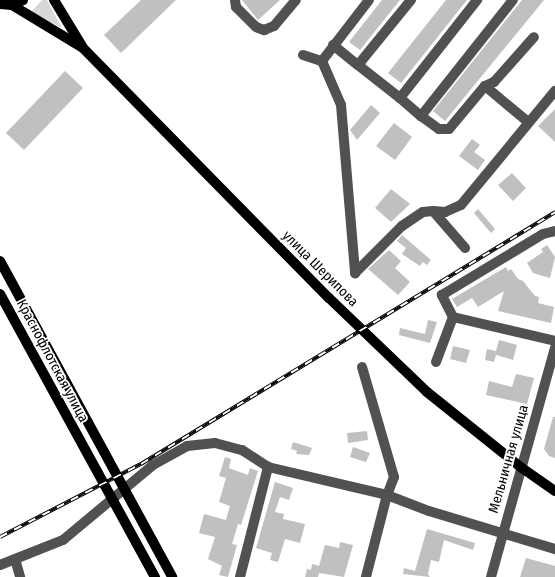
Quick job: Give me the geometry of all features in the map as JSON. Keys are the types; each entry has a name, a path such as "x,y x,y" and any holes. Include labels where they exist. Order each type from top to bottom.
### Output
{"main road":[{"path":"0,13 7,5 23,0"},
{"path":"54,0 83,48"},
{"path":"7,5 83,48"},
{"name":"улица Шерипова","path":"83,48 328,298 427,392 522,468 555,491"},
{"name":"Краснофлотская улица","path":"0,261 172,577"},
{"name":"Краснофлотская улица","path":"0,294 79,442 121,513 155,577"}],"street":[{"path":"235,0 236,7 256,27 264,30 274,26 296,0"},
{"path":"322,61 369,0"},
{"path":"358,65 411,0"},
{"path":"400,98 477,0"},
{"path":"422,116 513,0"},
{"path":"333,45 439,129 449,129 485,86 494,82 534,37"},
{"path":"303,55 322,61 341,105 355,273 413,216 423,212 445,212 461,205 555,91"},
{"path":"485,86 528,122"},
{"path":"433,211 465,248"},
{"path":"555,231 543,234 442,295 454,317 555,340"},
{"path":"436,362 454,317"},
{"name":"Мельничная улица","path":"491,577 502,533 522,468 555,348"},
{"path":"362,368 394,477 387,495 366,577"},
{"path":"0,565 63,540 153,465 187,446 215,443 242,450 268,467 387,495 429,511 555,549"},
{"path":"240,577 268,467"},
{"path":"15,559 20,577"}],"shaded area":[{"path":"42,0 47,0 62,28 31,12"}],"building":[{"path":"141,0 176,0 121,53 104,35"},
{"path":"242,0 280,0 258,20"},
{"path":"382,0 400,0 360,50 349,42"},
{"path":"446,0 467,0 401,83 388,73"},
{"path":"522,0 544,0 445,121 433,111"},
{"path":"65,71 83,88 24,150 6,133"},
{"path":"371,105 380,113 357,140 350,130"},
{"path":"555,109 555,142 538,126"},
{"path":"394,123 412,137 395,160 376,146"},
{"path":"472,139 480,145 474,152 485,160 478,170 459,156"},
{"path":"512,173 526,188 513,201 498,185"},
{"path":"391,189 410,204 391,222 375,208"},
{"path":"478,209 495,229 491,233 474,213"},
{"path":"402,235 431,260 427,265 423,262 420,266 402,254 406,248 397,241"},
{"path":"547,245 555,257 550,278 533,273 527,263 543,252 541,249"},
{"path":"389,250 401,261 395,268 410,282 398,295 368,269"},
{"path":"506,267 508,271 511,269 518,279 523,281 535,296 539,297 538,303 554,307 551,323 498,311 504,291 478,307 472,298 457,307 452,299"},
{"path":"428,320 437,322 430,343 399,335 400,328 425,334"},
{"path":"499,340 517,345 513,360 496,355 494,362 485,360 487,349 496,351"},
{"path":"453,346 470,350 466,363 450,359"},
{"path":"516,374 534,378 527,404 486,395 489,381 512,387"},
{"path":"553,417 555,417 555,458 549,456 544,449"},
{"path":"367,431 368,440 348,443 347,433"},
{"path":"293,442 312,448 309,455 296,454 297,451 291,449"},
{"path":"353,447 370,453 366,462 350,457"},
{"path":"225,457 231,459 229,468 248,475 250,468 258,471 241,525 238,524 232,544 237,545 228,577 219,575 222,566 208,559 215,537 199,533 204,514 226,520 230,506 219,502 226,478 219,476"},
{"path":"275,482 293,488 289,500 280,497 275,512 284,514 283,519 305,524 300,543 285,539 278,562 270,560 272,553 256,548"},
{"path":"427,529 475,543 473,550 444,540 439,562 431,560 428,574 430,577 403,574 404,568 415,571"},
{"path":"340,542 353,545 344,577 319,573 318,577 305,577 307,569 311,570 312,564 319,566 325,545 339,548"},
{"path":"526,558 555,566 555,577 520,577"}],"railway":[{"path":"0,537 141,464 555,212"}]}
